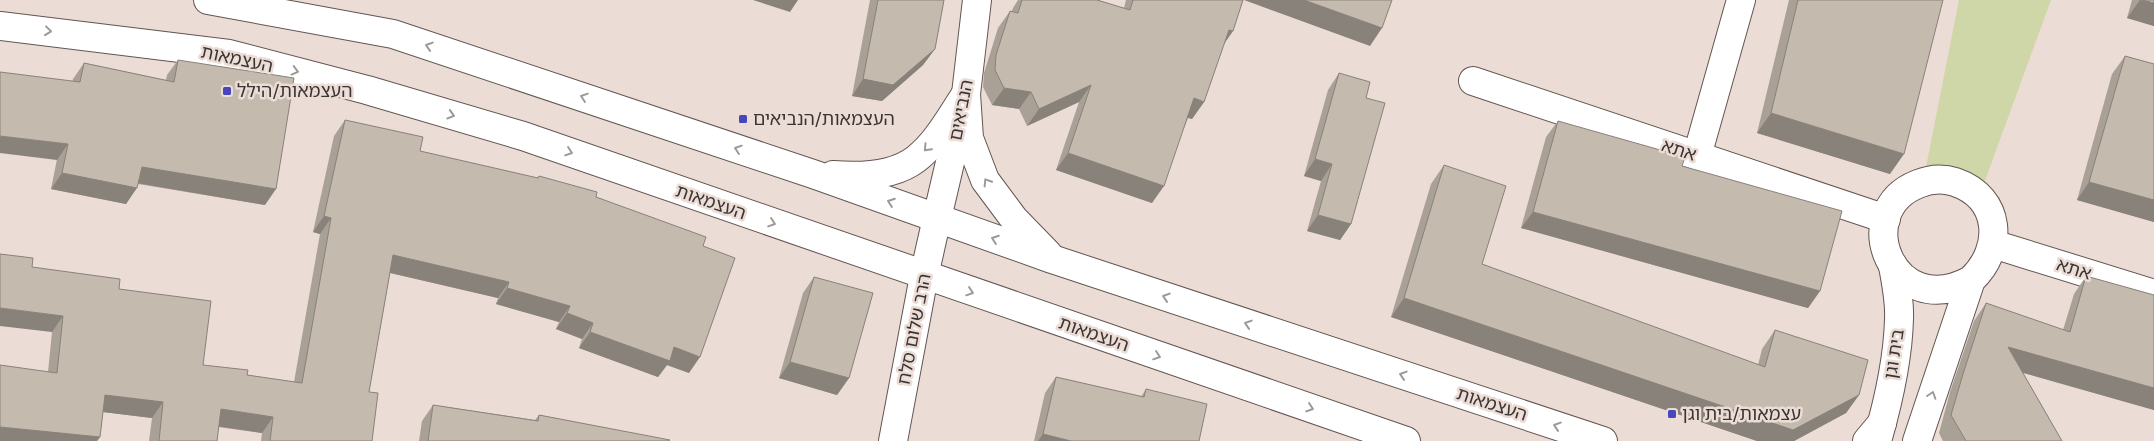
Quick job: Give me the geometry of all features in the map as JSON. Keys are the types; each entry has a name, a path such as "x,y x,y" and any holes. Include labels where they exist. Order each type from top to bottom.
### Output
{"main road":[{"name":"העצמאות","path":"208,0 393,34 813,174 1052,259 1603,441"},
{"name":"הנביאים","path":"937,218 966,94 977,0"},
{"path":"1697,156 1741,0"},
{"name":"העצמאות","path":"0,26 229,54 368,90 523,136 1406,441"},
{"name":"אתא","path":"1473,81 1886,219"},
{"path":"813,174 852,176 902,167 916,159 935,139 966,94"},
{"path":"966,94 969,138 985,180 1014,219 1052,259"},
{"path":"1939,179 1953,182 1972,191 1986,205 1993,224 1993,244 1989,258 1982,270 1972,280 1959,287 1931,290 1918,287 1903,278 1893,266 1885,251 1883,234 1886,219 1892,206 1901,194 1912,186 1939,179"},
{"name":"הרב שלום סלח","path":"893,441 924,276 937,218"},
{"name":"אתא","path":"1993,244 2154,294"},
{"name":"בית וגן","path":"1875,435 1895,357 1899,319 1898,292 1893,266"},
{"path":"1917,441 1972,280"}],"green space":[{"path":"1959,0 2051,0 1982,189 1925,172"}],"building":[{"path":"878,0 944,0 935,49 893,85 863,79"},
{"path":"1022,0 1097,0 1130,10 1133,0 1243,0 1233,31 1229,30 1204,102 1194,98 1164,186 1068,153 1091,85 1039,109 1031,92 1004,88 995,70 996,55 1010,11 1018,13"},
{"path":"1304,0 1392,0 1382,28"},
{"path":"1798,0 1943,0 1904,154 1771,113"},
{"path":"2142,0 2154,0 2154,3"},
{"path":"2125,56 2154,64 2154,200 2089,182"},
{"path":"178,60 294,78 276,189 142,167 137,188 62,173 68,144 0,136 0,72 80,82 84,63 174,82"},
{"path":"1339,73 1370,82 1366,98 1385,103 1351,224 1318,215 1332,164 1315,159"},
{"path":"345,120 423,137 420,151 538,178 539,176 597,192 596,197 706,237 703,246 735,258 700,357 674,347 670,361 590,332 593,323 567,313 570,306 507,288 509,282 393,255 369,392 378,393 372,441 270,441 273,417 221,409 217,441 159,441 163,402 105,395 100,437 0,427 0,365 57,373 63,316 0,308 0,254 33,258 32,267 120,279 119,289 211,301 203,365 248,370 247,375 302,383 331,218 324,216"},
{"path":"1558,121 1685,157 1682,166 1842,211 1820,291 1533,212"},
{"path":"1444,165 1506,186 1482,264 1765,367 1775,330 1868,360 1859,395 1793,430 1404,298"},
{"path":"2086,276 2154,295 2154,388 2008,347 2062,441 1966,441 1951,415 1986,303 2070,332"},
{"path":"814,277 873,293 849,378 790,362"},
{"path":"1056,377 1144,397 1146,389 1207,404 1199,441 1071,441 1043,434"},
{"path":"433,405 538,421 539,415 670,440 428,441"}],"place":[{"name":"העצמאות/הילל","path":"227,91"},
{"name":"העצמאות/הנביאים","path":"743,119"},
{"name":"עצמאות/בית וגן","path":"1672,414"}]}
